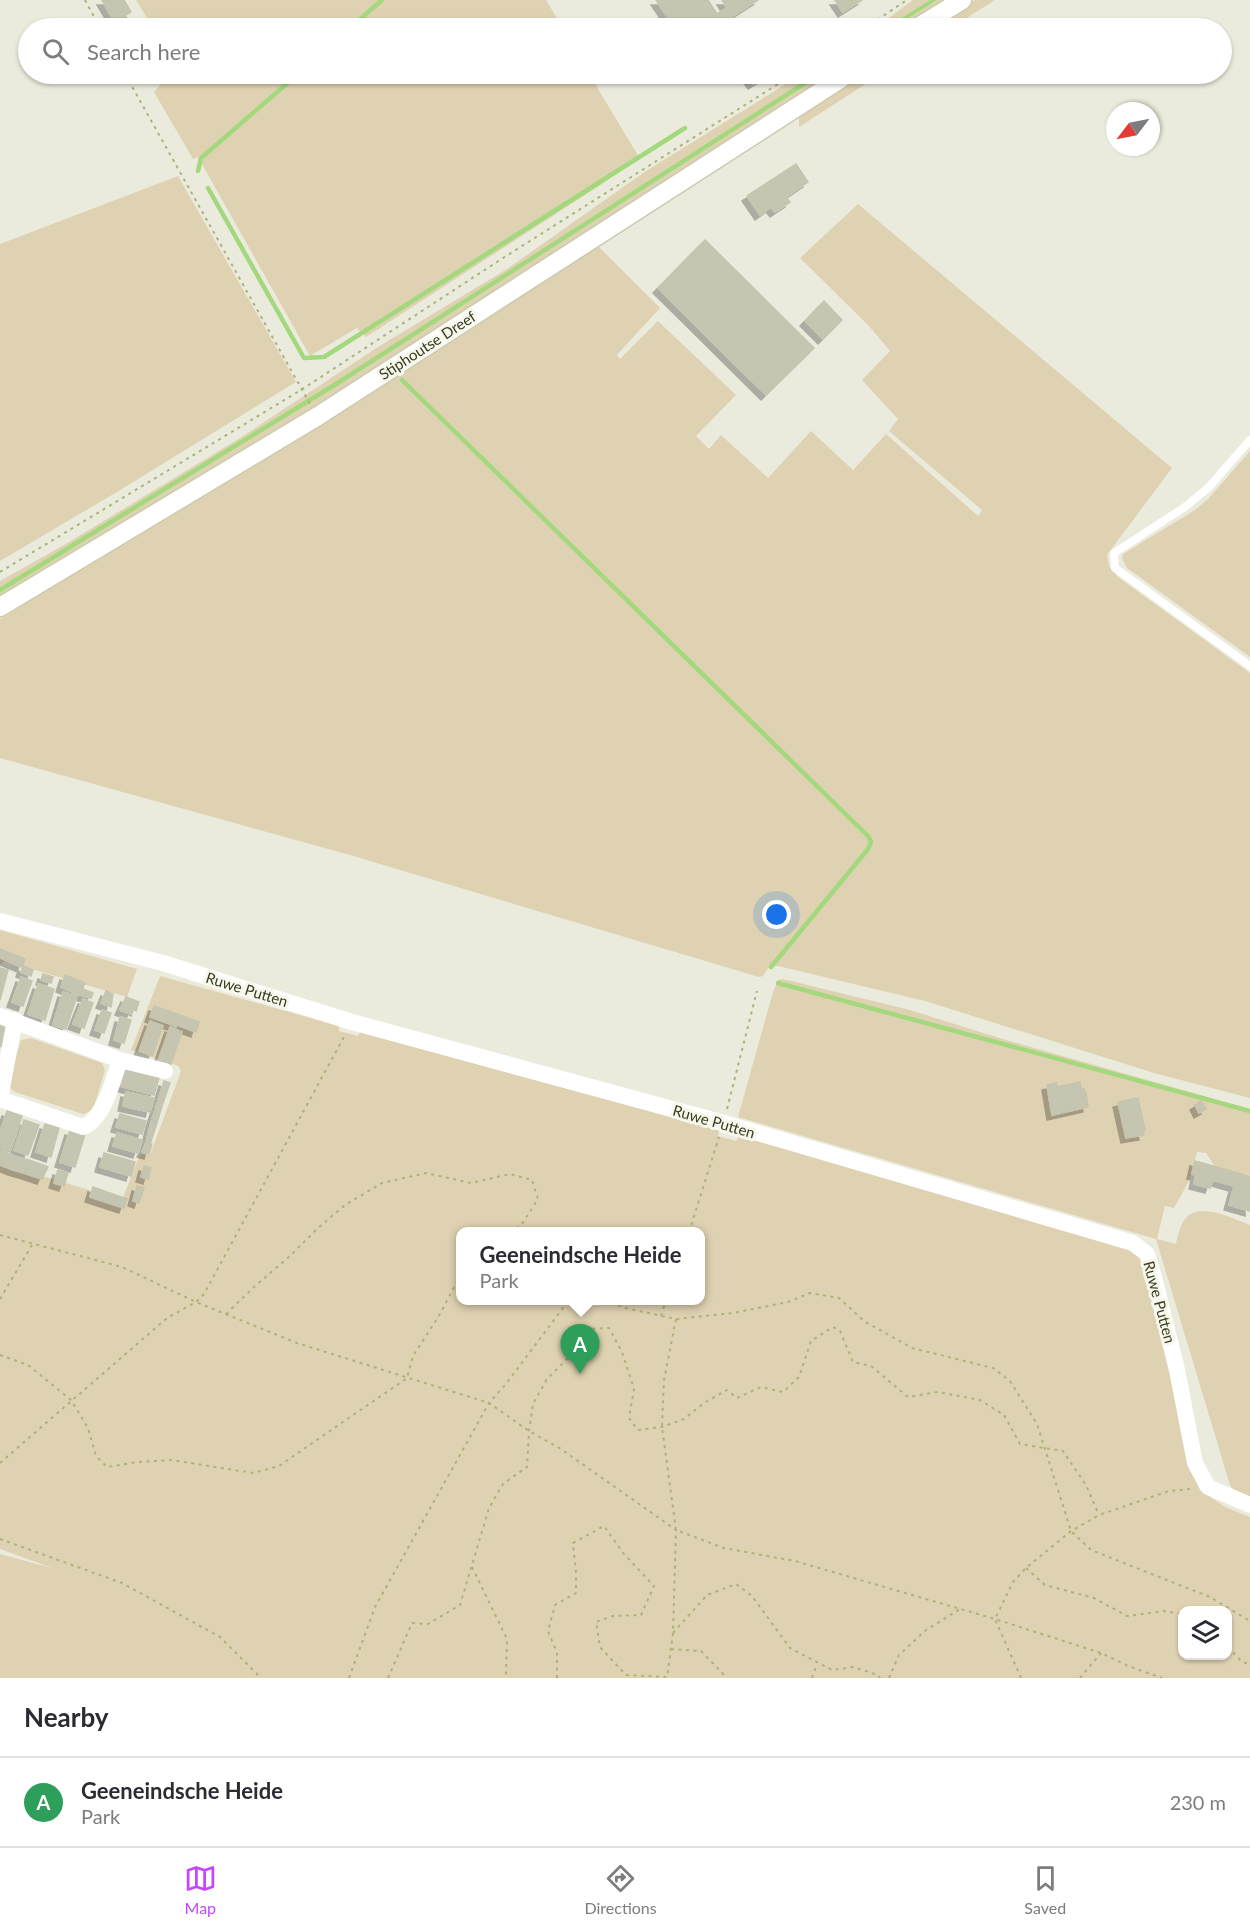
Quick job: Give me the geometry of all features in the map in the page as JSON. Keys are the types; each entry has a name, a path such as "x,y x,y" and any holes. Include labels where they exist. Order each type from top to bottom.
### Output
{"main road":[{"path":"933,18 962,0"},
{"name":"Stiphoutse Dreef","path":"0,607 318,416 833,84"}],"street":[{"name":"Ruwe Putten","path":"0,921 163,963 352,1022 724,1123 1132,1243 1147,1254 1178,1370 1195,1463 1208,1487"},
{"path":"120,1060 101,1111 90,1125 83,1127 0,1099 7,1018 120,1060 165,1071"},
{"path":"1208,1487 1250,1505"}],"lane":[{"path":"1250,440 1209,487 1185,507 1114,553 1115,568 1250,666"}],"path":[{"path":"85,0 95,18"},
{"path":"880,18 907,0"},
{"path":"131,84 301,390 318,416"},
{"name":"Stiphoutse Dreef","path":"0,572 301,390 503,258 778,84"},
{"path":"0,1463 166,1318 196,1302 204,1294 352,1022"},
{"path":"226,1314 345,1205 382,1183 426,1173 471,1183 510,1174 532,1180 538,1199 518,1227"},
{"path":"0,1235 122,1267 196,1302 297,1343 489,1403 529,1431 561,1449 676,1530 724,1548 795,1561 995,1619 1101,1653 1162,1678"},
{"path":"0,1299 32,1245"},
{"path":"0,1355 28,1365 70,1401 88,1428 96,1456 107,1467 172,1460 253,1473 279,1466 407,1378 413,1356 456,1283"},
{"path":"617,1305 676,1319 733,1313 788,1302 810,1293 838,1298 864,1321 912,1348 993,1368 1010,1381 1037,1424 1071,1531 1091,1550 1210,1597 1250,1621"},
{"path":"349,1678 375,1607 489,1403 565,1305"},
{"path":"661,1316 664,1305"},
{"path":"557,1678 557,1653 548,1631 555,1605 576,1593 573,1543 604,1526 624,1554 654,1586 641,1615 613,1616 596,1622 600,1647 626,1675 667,1678 673,1633 676,1530 662,1427 664,1380 676,1319"},
{"path":"388,1678 412,1623 428,1624 460,1605 489,1508 503,1484 527,1467 529,1431 534,1404 547,1379 578,1348 585,1329 609,1328 622,1352 634,1389 629,1418 638,1430 662,1427 684,1419 704,1403 728,1390 737,1398 761,1387 783,1392 800,1377 811,1341 833,1327 840,1331 853,1362 871,1366 908,1397 938,1392 980,1400 1004,1415 1020,1444 1063,1451 1086,1485 1099,1515"},
{"path":"1021,1678 995,1619 1013,1582 1026,1568 1071,1531 1099,1515 1169,1491 1208,1487"},
{"path":"0,1539 122,1583 220,1637 261,1678"},
{"path":"471,1566 507,1639 506,1676 508,1678"},
{"path":"1026,1568 1045,1585 1095,1598 1126,1616 1164,1611 1178,1613"},
{"path":"673,1633 707,1595 736,1584 752,1596 790,1648 832,1670 853,1667 878,1675 880,1678"},
{"path":"889,1678 899,1655 926,1630 960,1609"},
{"path":"671,1649 701,1651 727,1678"},
{"path":"1232,1652 1242,1662 1250,1664"},
{"path":"1080,1678 1101,1653"},
{"path":"812,1678 817,1662"}],"shaded area":[{"path":"136,0 546,0 557,18 147,18"},
{"path":"913,0 930,0 901,18 889,18"},
{"path":"930,0 937,0 909,18 901,18"},
{"path":"937,0 950,0 922,18 909,18"},
{"path":"975,0 995,0 967,18 947,18"},
{"path":"161,84 595,84 639,157 602,184 366,337 357,328 310,356 198,157 193,159 154,92"},
{"path":"786,84 820,84 396,360 0,600 0,581 64,545 240,438 378,347 507,269 646,171"},
{"path":"846,84 866,84 799,127 799,114"},
{"path":"178,176 296,382 0,561 0,244"},
{"path":"858,204 1172,468 1107,555 1109,566 1118,577 1250,673 1250,1098 1154,1073 925,1001 778,966 769,967 763,976 759,977 350,855 0,758 0,619 401,373 597,245 660,308 617,355 620,359 658,321 736,395 696,436 709,449 721,435 768,478 811,431 853,470 886,434 978,516 982,510 889,431 898,419 862,380 890,351 868,325 800,258"},
{"path":"1250,451 1250,657 1127,568 1122,558 1123,554 1195,510 1208,499"},
{"path":"0,930 137,969 127,997 4,961 0,965"},
{"path":"160,976 339,1026 339,1031 358,1036 360,1032 717,1130 719,1131 718,1136 736,1141 739,1136 1128,1247 1139,1255 1150,1291 1193,1471 1200,1490 1225,1507 1250,1517 1250,1678 0,1678 0,1554 52,1568 0,1549 0,1163 122,1200 140,1154 150,1155 181,1071 178,1066 131,1050"},
{"path":"783,979 910,1010 1006,1040 1250,1109 1250,1180 1217,1170 1206,1153 1197,1152 1190,1179 1174,1208 1165,1206 1157,1239 1176,1244 1181,1226 1187,1217 1203,1211 1223,1215 1250,1225 1250,1498 1235,1492 1230,1485 1156,1239 738,1117 773,992 778,980"},
{"path":"31,1038 102,1063 105,1070 93,1110 83,1114 15,1092 7,1085 21,1040"}],"building":[{"path":"102,0 124,0 131,12 121,18 113,18"},
{"path":"656,0 708,0 717,14 727,8 722,0 758,0 730,18 668,18"},
{"path":"835,0 862,0 843,12"},
{"path":"796,164 808,182 786,197 790,202 775,212 771,207 760,215 747,196"},
{"path":"705,240 814,348 766,395 658,288"},
{"path":"824,301 842,320 823,339 805,321"},
{"path":"0,949 25,959 22,967 0,958"},
{"path":"23,966 33,970 31,976 21,972"},
{"path":"0,968 8,970 0,1000"},
{"path":"43,974 53,977 51,983 41,980"},
{"path":"65,975 85,983 80,995 61,987"},
{"path":"21,977 32,981 23,1006 12,1002"},
{"path":"38,984 54,989 45,1020 28,1014"},
{"path":"83,989 93,993 91,998 80,995"},
{"path":"106,991 113,994 111,1007 101,1003"},
{"path":"63,992 77,996 66,1029 53,1025"},
{"path":"126,997 139,1002 136,1011 133,1009 131,1014 120,1010"},
{"path":"83,999 93,1003 84,1028 73,1024"},
{"path":"154,1006 174,1013 170,1024 150,1017"},
{"path":"102,1010 111,1013 104,1033 95,1030"},
{"path":"174,1013 199,1022 196,1032 170,1024"},
{"path":"120,1017 131,1020 124,1043 114,1040"},
{"path":"0,1021 6,1024 2,1047 0,1046"},
{"path":"150,1021 163,1026 152,1056 139,1051"},
{"path":"170,1027 182,1032 169,1069 157,1064"},
{"path":"125,1069 159,1078 154,1095 120,1086"},
{"path":"164,1081 170,1083 163,1103 158,1101"},
{"path":"1080,1082 1081,1089 1084,1089 1086,1093 1088,1107 1052,1115 1047,1085 1056,1083 1057,1087"},
{"path":"126,1092 154,1098 150,1112 123,1106"},
{"path":"1138,1098 1144,1135 1126,1138 1118,1102"},
{"path":"158,1101 163,1103 157,1123 151,1122"},
{"path":"1201,1101 1206,1109 1199,1113 1195,1105"},
{"path":"7,1111 22,1116 10,1152 0,1148 0,1132"},
{"path":"120,1114 146,1121 142,1134 116,1127"},
{"path":"24,1120 39,1125 28,1155 14,1150"},
{"path":"151,1122 157,1123 150,1144 146,1143"},
{"path":"45,1124 59,1128 51,1157 36,1152"},
{"path":"70,1130 85,1134 75,1167 60,1162"},
{"path":"117,1133 142,1140 138,1153 113,1146"},
{"path":"146,1143 152,1144 149,1154 142,1152"},
{"path":"0,1151 7,1153 3,1166 0,1165"},
{"path":"7,1153 17,1157 13,1170 3,1166"},
{"path":"104,1153 135,1162 131,1176 100,1167"},
{"path":"17,1157 29,1160 24,1173 13,1170"},
{"path":"29,1160 48,1167 42,1179 24,1173"},
{"path":"1195,1161 1238,1173 1234,1186 1213,1180 1210,1188 1194,1184 1196,1175 1192,1174"},
{"path":"144,1166 151,1168 148,1179 141,1177"},
{"path":"58,1170 68,1173 64,1186 54,1183"},
{"path":"1238,1173 1250,1177 1250,1211 1229,1205"},
{"path":"137,1186 144,1188 139,1203 133,1201"},
{"path":"93,1187 127,1199 124,1208 90,1197"}],"waterway":[{"path":"361,18 382,0"},
{"path":"198,171 201,158 286,84"},
{"path":"0,590 336,384 803,84"},
{"path":"208,188 304,358 324,357 685,128"},
{"path":"402,380 868,836 871,842 868,849 771,967"},
{"path":"778,983 1250,1111"}],"place":[{"name":"Geeneindsche Heide","path":"580,1374"}]}
